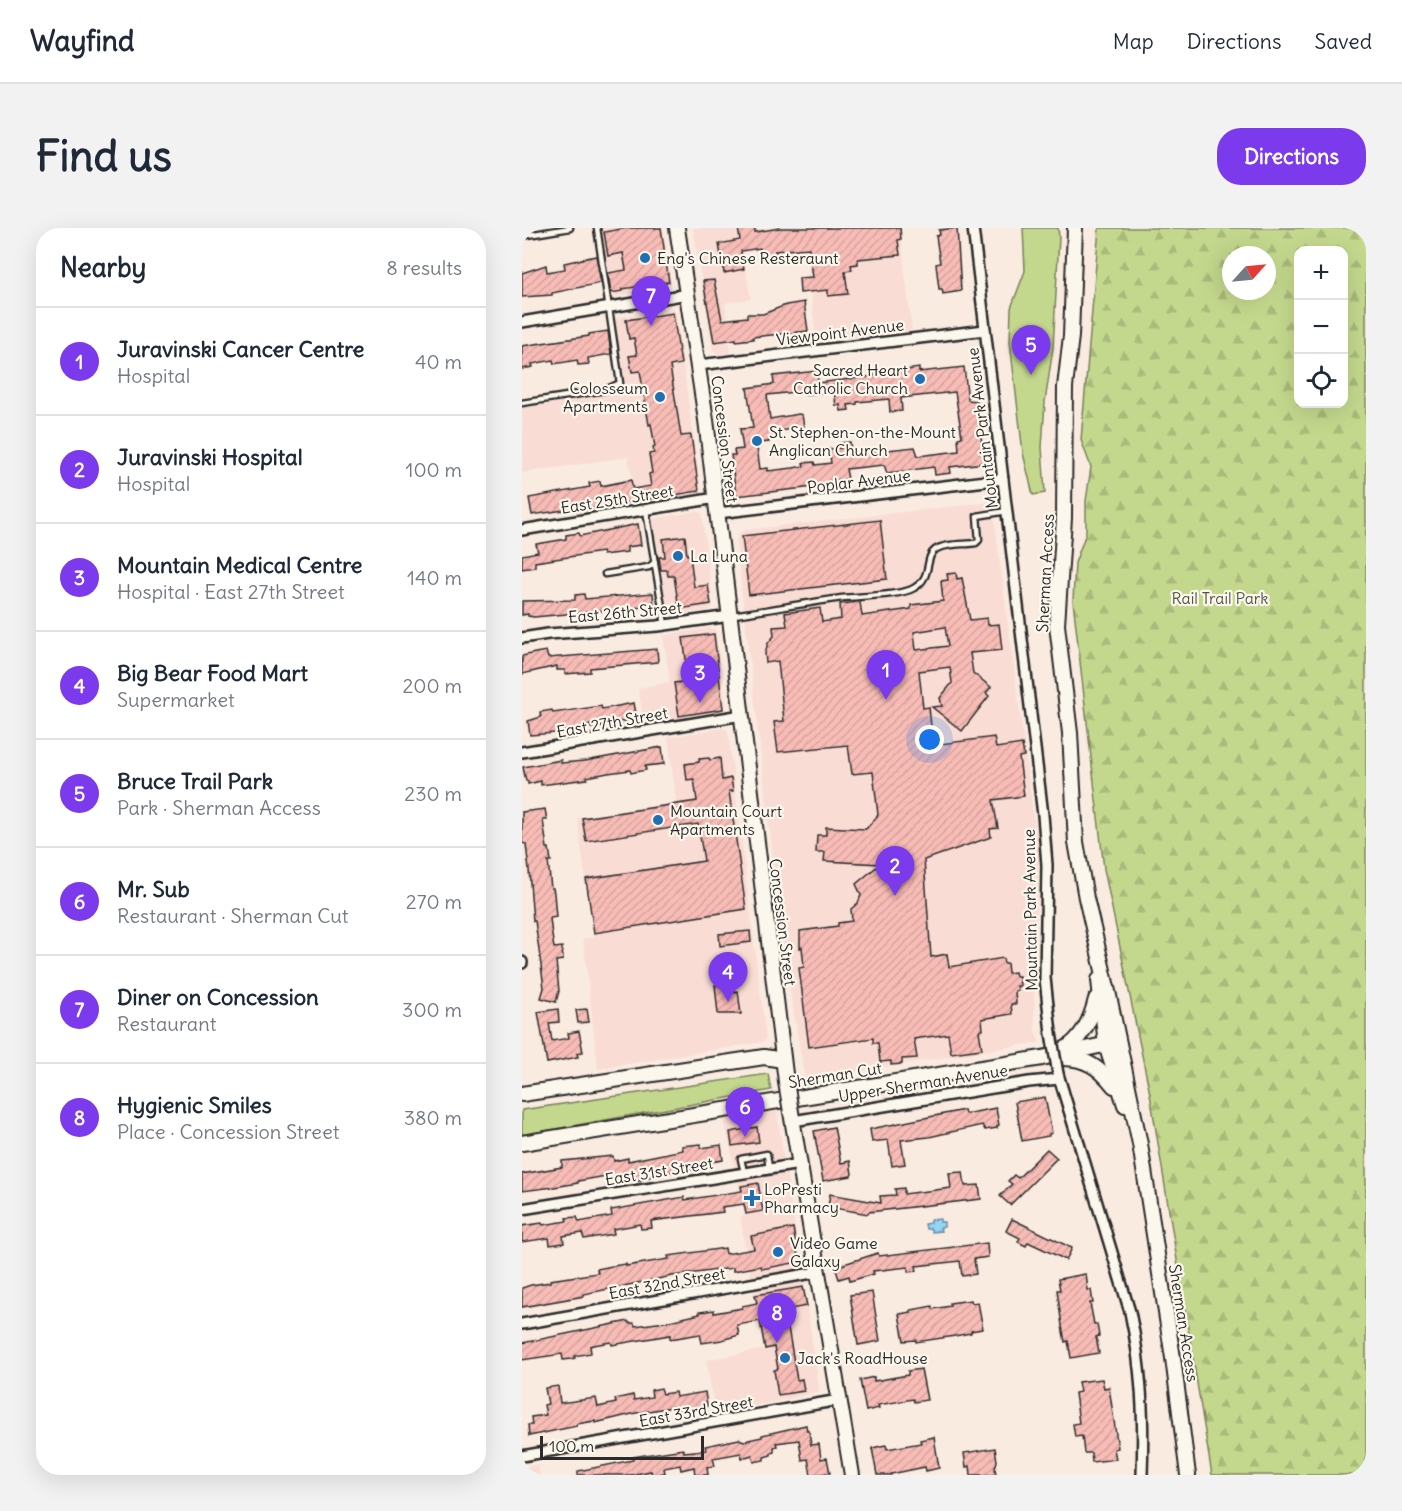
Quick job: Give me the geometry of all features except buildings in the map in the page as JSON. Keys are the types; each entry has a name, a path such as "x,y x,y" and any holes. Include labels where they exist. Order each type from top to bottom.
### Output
{"main road":[{"name":"Concession Street","path":"677,228 699,365 718,513 786,1082 852,1475"},
{"name":"Sherman Access","path":"1075,228 1071,336 1065,387 1064,518 1057,625 1070,733 1076,842 1109,996 1112,1043 1133,1105 1173,1358 1188,1475"},
{"name":"Sherman Access","path":"1098,952 1099,984 1136,1154 1145,1176"},
{"path":"1042,1058 1062,1050 1082,1032 1094,1010 1099,984"},
{"name":"Sherman Cut","path":"522,1143 1042,1058 1112,1043"},
{"path":"522,1094 764,1057 783,1060"},
{"path":"1042,1058 1072,1058 1088,1061 1105,1074 1124,1103"}],"street":[{"name":"Mountain Park Avenue","path":"973,228 1046,848 1045,978 1051,1033 1059,1077 1130,1312 1136,1339 1144,1406 1142,1475"},
{"path":"522,322 688,294"},
{"name":"Viewpoint Avenue","path":"699,365 985,330"},
{"name":"Poplar Avenue","path":"718,513 1003,479"},
{"name":"East 25th Street","path":"522,530 716,498"},
{"name":"East 26th Street","path":"522,638 548,634 665,626 730,616"},
{"name":"East 27th Street","path":"522,752 742,716"},
{"name":"Upper Sherman Avenue","path":"792,1116 1059,1077"},
{"name":"East 31st Street","path":"522,1209 800,1164"},
{"name":"East 32nd Street","path":"522,1324 818,1272"},
{"name":"East 33rd Street","path":"522,1456 840,1400"}],"lane":[{"path":"522,236 570,228"},
{"path":"522,403 605,390 620,382 597,228"},
{"path":"646,510 665,626"},
{"path":"730,616 840,598 904,592 914,588 926,577 930,556 934,550 976,543 979,540 977,516 1007,511"},
{"path":"605,574 649,567 655,562"},
{"path":"744,1173 741,1158 767,1154 769,1169"}],"shaded area":[{"path":"600,228 663,228 671,282 669,287 612,297"},
{"path":"693,228 738,228 751,299 725,303 731,353 718,354 713,350"},
{"path":"804,228 900,228 912,330 816,341"},
{"path":"670,308 676,312 701,493 637,502 628,457 522,473 522,408 626,391 614,318"},
{"path":"992,502 1039,857 1034,997 1035,1031 1040,1042 805,1080 785,962 736,542 738,534 745,530"},
{"path":"697,511 702,514 713,605 710,610 661,617 646,520"},
{"path":"710,628 716,633 726,708 723,711 644,724 638,688 670,682 663,635"},
{"path":"723,728 728,731 766,1038 763,1042 598,1069 583,939 594,937 577,818 676,802 668,737"},
{"path":"776,1106 820,1392 716,1414 706,1360 764,1349 740,1217 745,1215 723,1115"},
{"path":"538,1464 540,1475 522,1475 522,1467"}],"green space":[{"path":"1023,228 1058,228 1059,237 1053,348 1045,402 1042,447 1045,493 1033,495 1023,453 1010,342 1011,308 1025,271"},
{"name":"Rail Trail Park","path":"1099,228 1366,228 1366,1475 1212,1475 1150,1094 1104,869 1073,601 1075,563 1086,533 1086,501 1091,467 1081,440"},
{"path":"768,1074 771,1090 522,1135 522,1110"}],"water":[{"path":"940,1219 940,1222 944,1222 944,1227 940,1228 941,1231 932,1232 931,1229 926,1229 925,1224 930,1223 930,1220"}],"place":[{"name":"Eng's Chinese Resteraunt","path":"645,258"},
{"name":"Diner on Concession","path":"651,326"},
{"name":"Bruce Trail Park","path":"1031,375"},
{"name":"Sacred Heart Catholic Church","path":"920,379"},
{"name":"Colosseum Apartments","path":"660,397"},
{"name":"St. Stephen-on-the-Mount Anglican Church","path":"757,441"},
{"name":"La Luna","path":"678,556"},
{"name":"Juravinski Cancer Centre","path":"886,700"},
{"name":"Mountain Medical Centre","path":"700,703"},
{"name":"Mountain Court Apartments","path":"658,820"},
{"name":"Juravinski Hospital","path":"895,896"},
{"name":"Big Bear Food Mart","path":"728,1002"},
{"name":"Mr. Sub","path":"745,1137"},
{"name":"LoPresti Pharmacy","path":"752,1198"},
{"name":"Video Game Galaxy","path":"778,1252"},
{"name":"Hygienic Smiles","path":"777,1343"},
{"name":"Jack's RoadHouse","path":"785,1358"}]}
